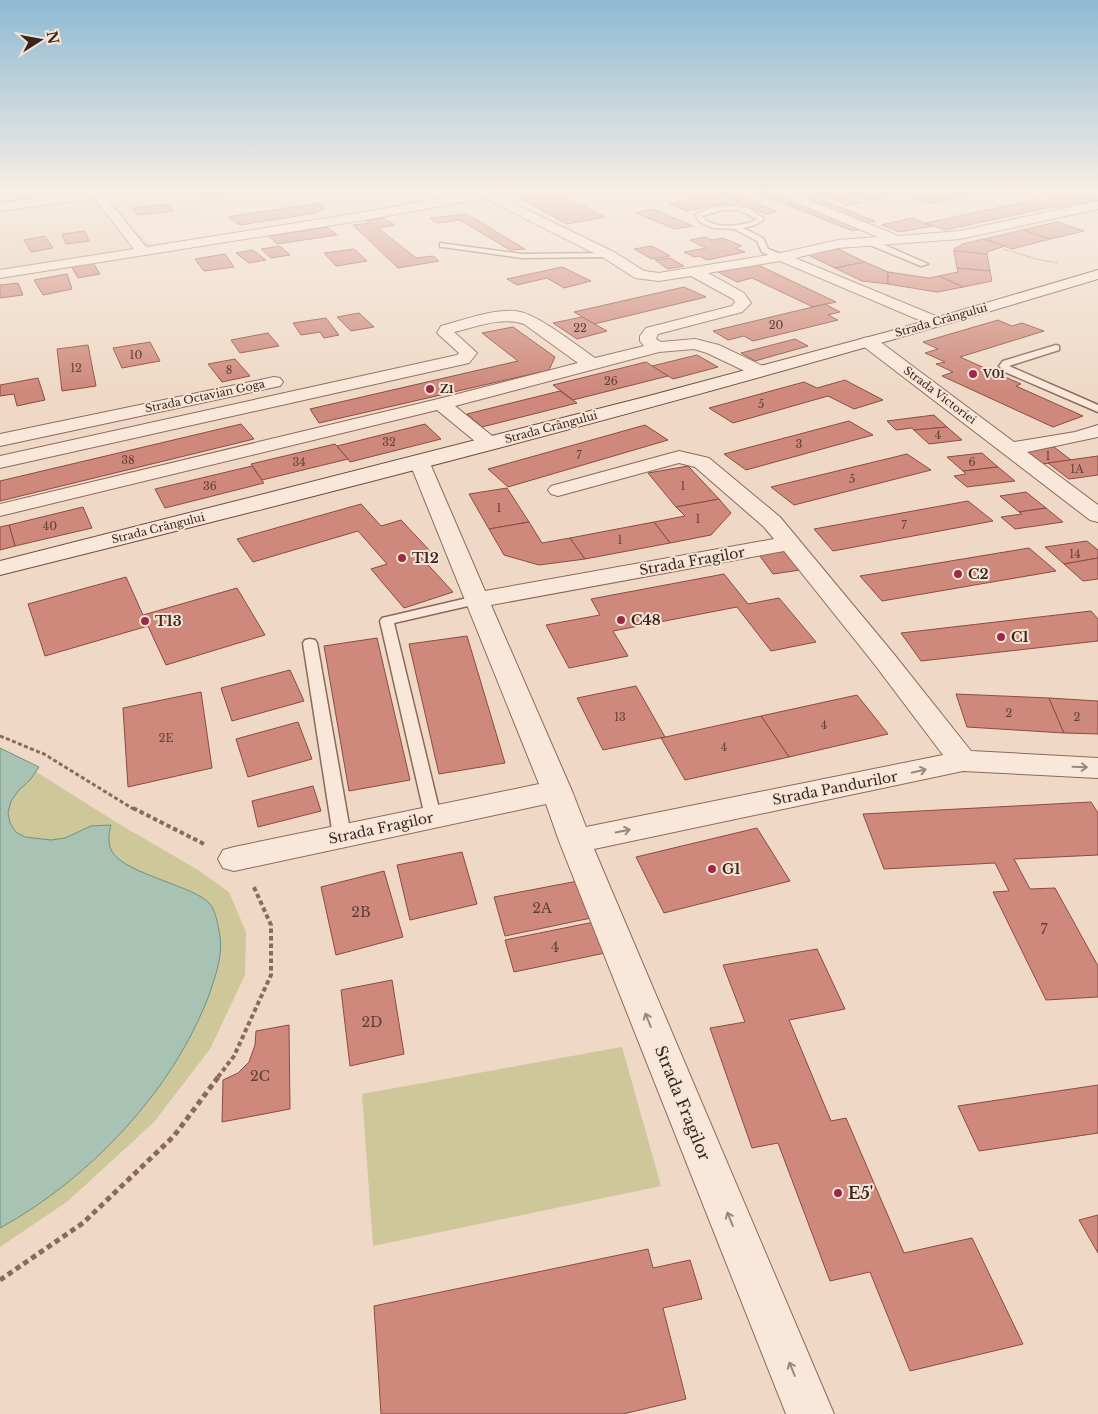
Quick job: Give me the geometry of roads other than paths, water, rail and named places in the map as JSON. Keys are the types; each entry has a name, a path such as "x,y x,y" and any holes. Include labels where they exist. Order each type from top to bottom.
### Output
{"street":[{"path":"0,274 95,258"},
{"path":"614,258 640,275 659,277 775,258"},
{"path":"783,258 937,322"},
{"path":"658,347 648,341 648,336 652,331 737,309 743,302 739,296 692,271"},
{"name":"Strada Crângului","path":"0,568 489,443 870,342 1098,274"},
{"path":"0,462 464,359 469,353 446,333 447,329 502,316 517,316 530,321 590,363"},
{"name":"Strada Victoriei","path":"870,342 1098,515"},
{"path":"0,510 441,404 590,363 658,347 694,344 713,349 759,371"},
{"name":"Strada Octavian Goga","path":"0,440 292,378"},
{"path":"441,404 489,443"},
{"path":"1011,449 1077,437 1098,431"},
{"path":"558,490 679,457 702,462 772,522 791,543 963,761"},
{"name":"Strada Fragilor","path":"419,461 557,791 575,841 810,1414"},
{"name":"Strada Fragilor","path":"476,600 791,543"},
{"name":"Strada Pandurilor","path":"575,841 963,761 1098,768"},
{"name":"Strada Fragilor","path":"234,859 557,791"}],"lane":[{"path":"909,258 924,264"},
{"path":"1056,348 1006,363 1004,366 1008,370 1098,409"},
{"path":"433,817 387,621 476,600"},
{"path":"310,643 342,836"}],"place":[{"name":"V01","path":"973,374"},
{"name":"Z1","path":"430,389"},
{"name":"T12","path":"402,558"},
{"name":"C2","path":"958,574"},
{"name":"C48","path":"621,620"},
{"name":"T13","path":"145,621"},
{"name":"C1","path":"1001,637"},
{"name":"G1","path":"712,869"},
{"name":"E5'","path":"838,1193"}]}
